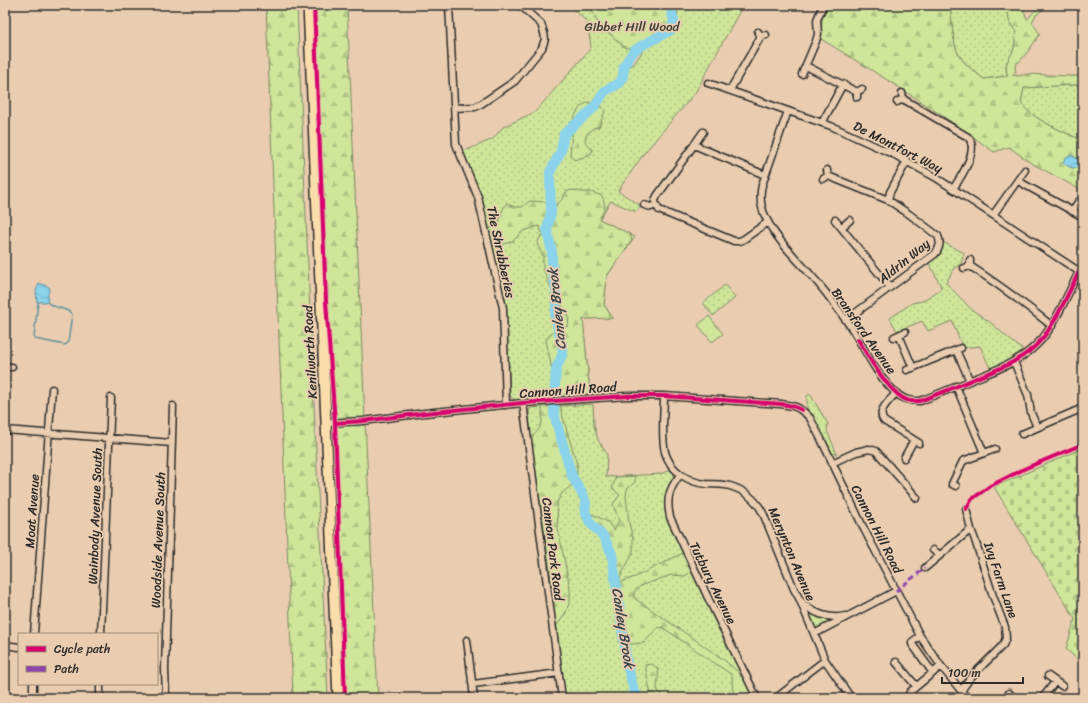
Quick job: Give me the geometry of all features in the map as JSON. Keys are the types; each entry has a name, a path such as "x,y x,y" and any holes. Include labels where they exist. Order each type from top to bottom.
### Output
{"main road":[{"name":"Kenilworth Road","path":"308,5 338,698"}],"street":[{"name":"The Shrubberies","path":"449,5 456,144 478,197 503,308 506,405"},
{"path":"454,108 475,107 515,81 542,48 545,39 541,24 520,5"},
{"path":"802,74 816,42 818,34 817,20 823,5"},
{"path":"730,90 762,34"},
{"path":"806,66 858,93"},
{"name":"De Montfort Way","path":"708,82 822,123 880,147 907,161 953,189 1081,273"},
{"path":"822,123 843,84"},
{"path":"901,98 971,140 972,148 968,162 953,189"},
{"name":"Bransford Avenue","path":"788,111 761,189 760,198 763,211 768,222 783,244 811,275 846,320 881,376 902,398 920,401 1014,362 1038,343 1052,326 1081,273"},
{"path":"703,132 657,196 656,205 658,210 734,241 744,239 768,222"},
{"path":"694,145 765,175"},
{"path":"826,175 888,200 890,192 907,161"},
{"path":"993,215 1025,170"},
{"path":"1018,181 1083,217"},
{"name":"Aldrin Way","path":"846,320 935,254 938,250 940,240 934,232 888,200"},
{"path":"1073,211 1078,202"},
{"path":"644,204 651,207 656,205"},
{"path":"835,220 890,287"},
{"path":"842,227 850,220"},
{"path":"968,265 995,282 1052,326"},
{"path":"899,335 913,368"},
{"path":"907,370 959,349 970,381"},
{"path":"1014,362 1028,395 1031,412 1037,427"},
{"path":"956,386 984,453"},
{"name":"Moat Avenue","path":"34,633 52,389"},
{"path":"896,393 881,413 884,421 917,441 904,458"},
{"name":"Cannon Hill Road","path":"327,423 364,421 523,403 627,396 664,396 781,404 798,408 807,415 813,424 864,529 920,636 967,698"},
{"path":"664,396 664,448 669,462 680,475"},
{"name":"Wainbody Avenue South","path":"101,633 111,398"},
{"name":"Cannon Park Road","path":"523,403 562,698"},
{"name":"Woodside Avenue South","path":"166,698 165,669 173,406"},
{"path":"1022,434 1083,408"},
{"path":"5,430 172,443"},
{"path":"832,463 856,452 869,449 876,451 917,498"},
{"path":"956,486 952,484 963,461 995,449"},
{"name":"Merynton Avenue","path":"680,475 696,482 724,485 735,488 744,492 756,503 763,513 825,660 851,698"},
{"name":"Tutbury Avenue","path":"680,475 672,485 669,506 670,517 757,698"},
{"name":"Ivy Farm Lane","path":"961,691 970,678 1003,645 1006,638 1005,627 994,602 966,509"},
{"path":"925,568 971,529"},
{"path":"932,550 940,555"},
{"path":"814,634 896,591"},
{"path":"799,598 810,609 828,617 841,617 854,613"},
{"path":"920,636 912,642 912,644 933,673"},
{"path":"466,640 474,698"},
{"path":"5,645 18,646"},
{"path":"776,698 825,660"},
{"path":"896,662 916,686"},
{"path":"906,698 916,686 942,666"},
{"path":"472,684 559,673"},
{"path":"1048,676 1062,686"},
{"path":"1041,698 1055,682"},
{"path":"33,685 33,698"},
{"path":"100,685 100,698"}],"green space":[{"path":"266,5 297,5 328,698 293,698"},
{"path":"316,5 347,5 378,698 347,698"},
{"path":"569,5 592,5 591,8 623,46 633,50 624,63 623,70 634,64 644,49 674,31 679,5 743,5 695,93 645,152 618,191 641,206 636,212 611,201 599,219 635,237 607,276 604,305 613,318 583,319 590,394 516,401 510,396 505,307 481,198 462,152 493,139 503,127 535,112 591,48 588,25 585,20"},
{"name":"Gibbet Hill Wood","path":"592,5 667,5 672,20 670,29 633,50 623,46 598,23 591,8"},
{"path":"829,5 950,5 955,44 959,55 970,68 984,79 1007,76 1006,66 1014,48 1017,32 1009,20 1010,5 1022,5 1028,19 1037,9 1049,5 1036,15 1032,22 1040,34 1021,60 1016,64 1016,72 1012,75 1018,76 1028,74 1083,76 1083,85 1024,88 1021,103 1040,120 1083,141 1083,191 1031,163 1009,147 994,152 930,108 821,39 822,19"},
{"path":"950,5 1010,5 1009,20 1017,32 1014,48 1006,66 1007,76 984,79 961,59 955,44"},
{"path":"1083,85 1083,141 1040,120 1025,109 1020,103 1024,88"},
{"path":"589,102 593,107 602,107 605,111 599,127 593,128 585,139 585,142 593,150 590,155 574,160 570,154 574,117 581,106"},
{"path":"572,190 591,192 602,196 604,208 599,219 630,234 632,240 607,276 604,305 613,318 583,319 590,394 559,397 546,340 552,332 568,326 569,317 552,290 543,269 543,256 537,244 542,233 539,226 523,231 513,241 501,245 491,244 488,230 499,223 502,211 507,203 514,207 522,207 530,201 546,202 548,208 557,204 566,192"},
{"path":"943,242 964,253 961,264 954,268 946,283 971,309 991,323 1023,350 1004,362 990,368 980,346 963,348 952,321 928,331 922,321 897,331 890,318 912,303 922,301 941,289 929,263 941,253"},
{"path":"725,285 735,298 713,316 703,303"},
{"path":"709,316 723,334 712,342 698,325"},
{"path":"810,394 828,424 827,431 837,454 831,453 807,409 807,396"},
{"path":"593,404 594,425 598,440 607,454 606,477 661,474 671,469 674,474 667,497 667,513 672,529 754,698 565,698 550,571 531,438 529,411 530,408"},
{"path":"561,406 561,411 577,464 577,472 572,485 562,493 557,502 558,529 570,588 570,601 565,614 556,627 550,571 531,438 540,427 542,407"},
{"path":"1083,448 1083,671 1077,659 1066,649 1075,619 994,487"},
{"path":"635,476 635,482 627,489 626,496 629,523 633,538 633,554 619,581 614,549 603,531 592,519 592,514 608,522 614,531 619,521 613,504 620,495 612,488 616,477"},
{"path":"683,553 692,571 685,576 671,575 640,586 634,592 634,598 723,659 745,680 754,698 738,698 733,689 732,675 662,627 657,628 644,643 630,644 618,583 635,577"},
{"path":"810,612 830,620 831,622 816,630 808,614"},
{"path":"652,664 658,669 657,690 664,698 652,698 645,665"}],"water":[{"path":"1070,155 1080,160 1081,165 1079,167 1070,167 1063,163 1065,158"},
{"path":"39,283 50,288 48,300 46,302 37,302 36,291"}],"waterway":[{"name":"Canley Brook","path":"638,698 633,687 627,664 612,554 604,537 590,523 585,511 586,503 572,476 554,414 556,369 563,353 555,316 557,297 552,268 552,252 547,229 551,213 550,172 561,151 564,134 593,109 605,91 620,83 623,76 624,67 634,51 671,30 674,21 670,5"},
{"path":"38,302 35,339 65,345 68,343 72,314 67,310 53,306 47,302"}],"marked path":[{"path":"896,591 925,568"}],"cycle path":[{"path":"314,5 326,301 335,423 345,698"},
{"path":"858,339 879,373 893,390 907,400 920,401 1011,363 1027,353 1042,339 1053,324 1079,272 1083,274"},
{"path":"335,423 523,403 627,396 664,396 781,404 793,406 802,410"},
{"path":"966,509 972,499 990,486 1026,468 1083,444"}]}
